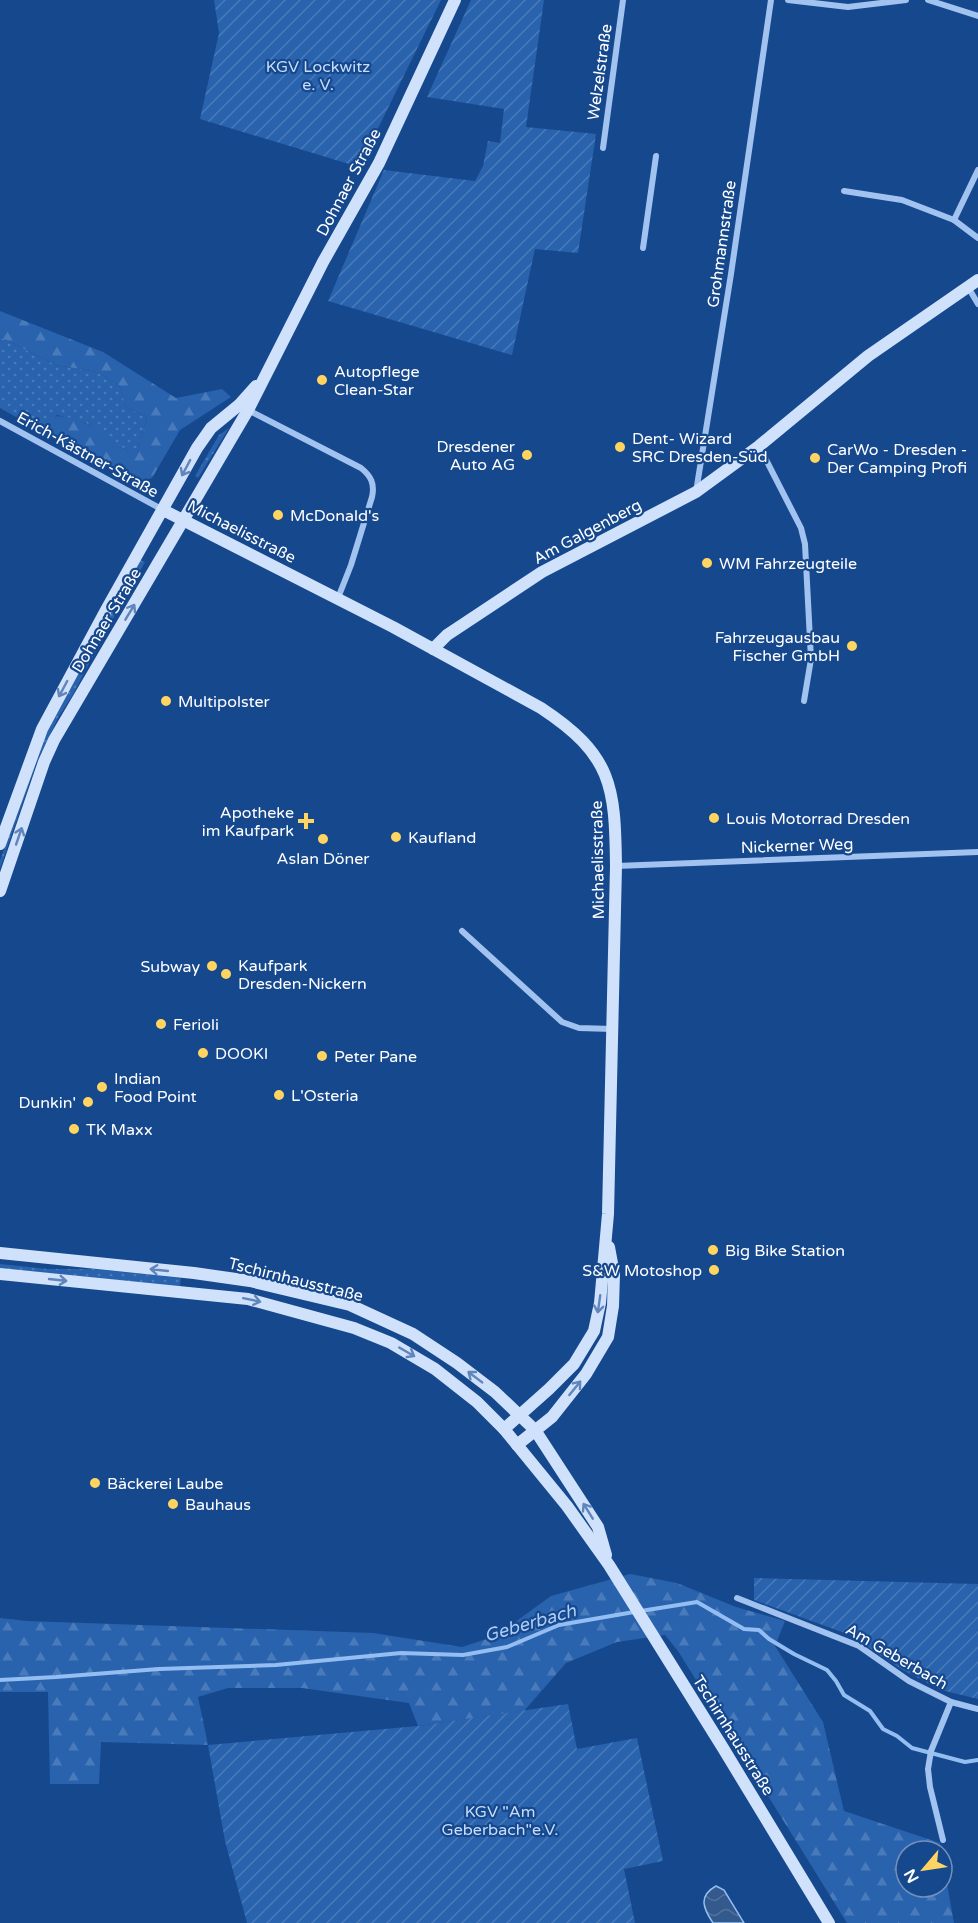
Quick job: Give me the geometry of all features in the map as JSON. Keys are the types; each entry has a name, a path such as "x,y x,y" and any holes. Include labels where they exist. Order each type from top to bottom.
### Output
{"main road":[{"name":"Dohnaer Straße","path":"0,891 44,762 54,740 248,410 323,262 379,163 455,0"},
{"name":"Am Galgenberg","path":"433,649 447,635 542,572 696,492 759,446 850,370 973,284"},
{"name":"Dohnaer Straße","path":"0,844 42,729 197,448 211,428 239,405 264,376"},
{"name":"Michaelisstraße","path":"163,510 338,598 541,708 583,740 606,773 616,814 616,866 607,1236 600,1303 594,1330 574,1364 504,1429"},
{"name":"Michaelisstraße","path":"517,1444 552,1417 586,1374 608,1336 613,1306 614,1274 607,1236"},
{"name":"Tschirnhausstraße","path":"0,1253 250,1281 350,1305 413,1334 457,1363 520,1414 536,1430 598,1527 609,1565"},
{"name":"Tschirnhausstraße","path":"0,1274 248,1299 354,1328 391,1343 435,1369 477,1402 504,1429 567,1506 609,1565 829,1923"}],"street":[{"name":"Welzelstraße","path":"603,148 623,0"},
{"name":"Grohmannstraße","path":"696,492 771,0"},
{"path":"788,0 848,6 906,0"},
{"path":"928,0 978,16"},
{"path":"643,248 656,156"},
{"path":"954,220 978,170"},
{"path":"844,191 902,200 954,220 978,238"},
{"path":"973,284 978,304"},
{"path":"248,410 361,468 372,480 374,488 372,497 338,598"},
{"name":"Erich-Kästner-Straße","path":"0,421 163,510"},
{"path":"759,446 801,528 805,544 811,659 804,701"},
{"name":"Nickerner Weg","path":"616,866 978,852"},
{"path":"462,931 562,1022 579,1028 612,1029"},
{"name":"Am Geberbach","path":"737,1598 859,1646 909,1681 951,1702 978,1708"},
{"path":"943,1839 928,1769 931,1751 951,1702"}],"green space":[{"name":"KGV Lockwitz e. V.","path":"214,0 441,0 359,167 200,119 219,33"},
{"path":"471,0 544,0 526,127 596,134 578,253 535,249 512,355 328,301 384,170 475,181 483,166 488,141 500,143 504,109 427,97"},
{"path":"0,311 103,352 176,398 222,389 231,397 180,430 152,478 138,482 46,434 44,427 48,418 69,417 91,426 129,452 137,452 147,417 126,407 119,385 97,372 56,365 0,337"},
{"path":"0,337 56,365 97,372 119,385 126,407 147,417 137,452 129,452 86,423 57,415 44,427 46,434 0,408"},
{"path":"229,428 198,478 195,476 219,435"},
{"path":"140,560 145,562 59,716 38,759 0,868 0,861 35,758 56,712"},
{"path":"0,1264 47,1269 94,1269 181,1278 180,1287 0,1268"},
{"path":"630,1574 677,1583 736,1607 785,1621 775,1646 823,1722 844,1811 928,1839 894,1839 894,1899 950,1899 954,1923 847,1923 678,1651 665,1635 617,1642 566,1663 524,1711 418,1726 409,1703 302,1688 228,1688 198,1697 208,1745 101,1742 99,1784 50,1784 48,1692 0,1692 0,1618 27,1621 373,1633 462,1647 496,1636 551,1596"},
{"path":"754,1578 978,1584 978,1699 941,1690 901,1669 850,1635 754,1600"},
{"name":"KGV \"Am Geberbach\"e.V.","path":"568,1704 577,1749 637,1738 663,1861 624,1869 635,1923 247,1923 225,1841 208,1745 418,1726"}],"water":[{"path":"716,1886 724,1890 744,1923 713,1923 704,1903 707,1894"}],"waterway":[{"name":"Geberbach","path":"641,1611 697,1602 744,1629 759,1630 794,1654 827,1670 844,1695 870,1711 883,1729 897,1736 912,1748 965,1762 978,1760"},
{"name":"Geberbach","path":"0,1680 159,1669 276,1665 401,1653 463,1655 507,1647 559,1625 634,1612"}],"place":[{"name":"Autopflege Clean-Star","path":"322,380"},
{"name":"Dent- Wizard SRC Dresden-Süd","path":"620,447"},
{"name":"Dresdener Auto AG","path":"527,455"},
{"name":"CarWo - Dresden - Der Camping Profi","path":"815,458"},
{"name":"McDonald's","path":"278,515"},
{"name":"WM Fahrzeugteile","path":"707,563"},
{"name":"Fahrzeugausbau Fischer GmbH","path":"852,646"},
{"name":"Multipolster","path":"166,701"},
{"name":"Louis Motorrad Dresden","path":"714,818"},
{"name":"Apotheke im Kaufpark","path":"306,821"},
{"name":"Kaufland","path":"396,837"},
{"name":"Aslan Döner","path":"323,839"},
{"name":"Subway","path":"212,966"},
{"name":"Kaufpark Dresden-Nickern","path":"226,974"},
{"name":"Ferioli","path":"161,1024"},
{"name":"DOOKI","path":"203,1053"},
{"name":"Peter Pane","path":"322,1056"},
{"name":"Indian Food Point","path":"102,1087"},
{"name":"L'Osteria","path":"279,1095"},
{"name":"Dunkin'","path":"88,1102"},
{"name":"TK Maxx","path":"74,1129"},
{"name":"Big Bike Station","path":"713,1250"},
{"name":"S&W Motoshop","path":"714,1270"},
{"name":"Bäckerei Laube","path":"95,1483"},
{"name":"Bauhaus","path":"173,1504"}]}
